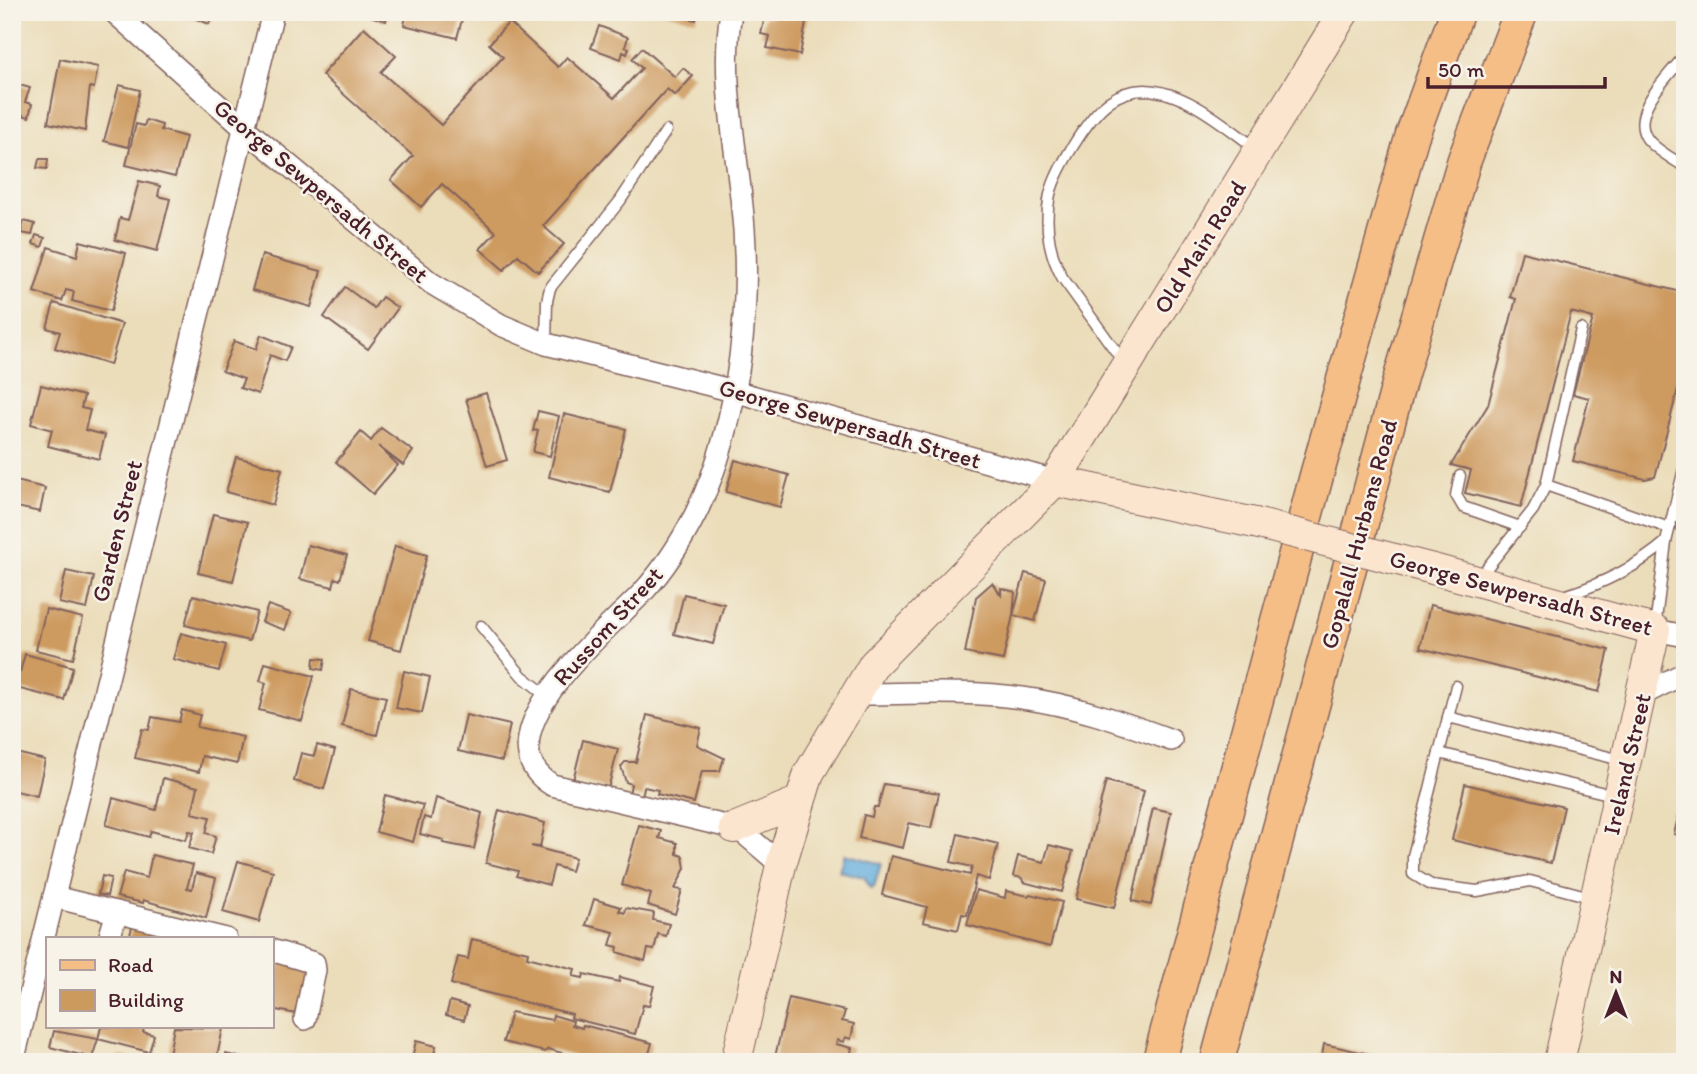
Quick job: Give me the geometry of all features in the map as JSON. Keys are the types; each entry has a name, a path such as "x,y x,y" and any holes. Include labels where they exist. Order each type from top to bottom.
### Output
{"main road":[{"path":"1159,1062 1317,474 1412,136 1457,12"},
{"name":"Gopalall Hurbans Road","path":"1217,1062 1400,379 1464,161 1521,12"}],"street":[{"name":"George Sewpersadh Street","path":"114,12 244,128 431,283 474,311 546,344 734,391 1055,481 1255,523 1685,636"},
{"name":"Garden Street","path":"14,1052 273,12"},
{"name":"Russom Street","path":"731,12 727,55 729,102 746,250 745,304 734,391 714,468 682,540 645,590 545,694 531,729 532,758 541,778 575,791 734,828 780,865"},
{"name":"Old Main Road","path":"1055,481 1344,12"},
{"path":"736,1062 780,865 809,773 874,664 1055,481"},
{"name":"Ireland Street","path":"1559,1062 1643,694 1655,630"},
{"path":"1643,694 1685,673"},
{"path":"856,694 962,693 1021,698 1115,719 1171,740"},
{"path":"734,828 800,801"},
{"path":"54,897 117,912 196,936"},
{"path":"110,937 117,912"},
{"path":"273,951 314,963 306,1019"}],"lane":[{"path":"1685,55 1645,108 1642,122 1643,133 1651,143 1685,167"},
{"path":"1127,366 1054,262 1047,217 1049,196 1058,173 1091,122 1107,103 1124,94 1141,90 1179,98 1260,150"},
{"path":"546,344 550,288 620,201 666,131"},
{"path":"1476,581 1520,527 1546,485 1581,329"},
{"name":"Ireland Street","path":"1655,630 1666,542 1685,465"},
{"path":"1460,476 1456,495 1463,506 1520,527"},
{"path":"1546,485 1670,528"},
{"path":"1548,601 1595,586 1632,568 1666,542"},
{"path":"481,626 522,676 545,694"},
{"path":"1455,686 1413,856 1411,869 1418,880 1477,891 1530,881 1596,898"},
{"path":"1448,717 1627,762"},
{"path":"1439,752 1620,796"}],"water":[{"path":"844,854 881,864 874,887 871,888 864,877 839,871"}],"building":[{"path":"179,12 214,12 209,24"},
{"path":"357,12 388,12 386,21"},
{"path":"407,12 464,12 457,38 404,25"},
{"path":"544,12 563,12 562,17"},
{"path":"659,12 698,12 696,20"},
{"path":"772,12 808,12 800,55 767,48 770,36 761,34 765,16 771,17"},
{"path":"509,22 558,67 567,57 614,98 642,68 632,59 642,48 675,77 683,68 693,76 675,96 667,89 543,226 564,244 538,272 518,255 504,270 480,249 496,232 442,184 421,207 391,180 413,156 322,75 364,27 396,56 381,72 441,125 503,57 489,44"},
{"path":"599,26 628,37 625,47 629,48 627,54 623,52 621,59 591,48"},
{"path":"60,59 98,67 94,88 90,87 85,131 48,123"},
{"path":"12,83 30,88 25,102 32,104 29,117 12,112"},
{"path":"119,85 140,90 128,147 104,141"},
{"path":"146,120 162,125 161,130 186,137 175,177 126,165 136,124 144,126"},
{"path":"39,159 48,159 47,169 37,168"},
{"path":"139,181 160,186 158,196 170,199 157,251 115,240 120,218 128,220"},
{"path":"24,221 35,224 32,235 21,233"},
{"path":"36,235 45,238 42,247 33,244"},
{"path":"80,241 126,253 111,311 72,301 74,292 66,290 62,301 34,292 48,247 77,256"},
{"path":"1522,252 1685,293 1685,362 1655,477 1645,479 1573,461 1589,398 1573,394 1593,318 1571,312 1521,507 1465,493 1471,470 1451,465 1488,405 1516,299 1510,297"},
{"path":"262,255 321,271 311,307 252,290"},
{"path":"345,287 374,308 382,297 398,308 368,349 324,317"},
{"path":"54,303 122,324 110,365 55,348 60,332 47,328"},
{"path":"261,335 291,347 285,361 270,355 258,394 240,388 244,379 222,371 234,341 256,349"},
{"path":"41,385 84,396 81,408 90,410 85,430 105,435 99,459 48,446 52,430 31,424"},
{"path":"486,393 507,460 487,466 466,399"},
{"path":"538,411 559,416 550,456 533,452 538,430 533,431"},
{"path":"564,414 626,429 610,492 549,477"},
{"path":"381,428 413,451 403,465 378,446 398,465 373,494 336,462 361,432 371,441"},
{"path":"236,457 282,469 273,505 226,492"},
{"path":"735,460 789,475 780,507 726,492"},
{"path":"12,480 45,488 40,512 12,506"},
{"path":"213,514 248,522 233,581 198,573"},
{"path":"308,545 347,555 340,580 335,578 333,587 300,579"},
{"path":"395,546 427,555 401,650 368,641"},
{"path":"66,571 94,577 87,609 59,603"},
{"path":"1025,573 1046,579 1035,621 1013,615"},
{"path":"992,583 1001,595 1001,588 1015,592 1003,660 965,653 976,597"},
{"path":"684,594 724,604 713,644 674,634"},
{"path":"193,595 257,612 249,641 185,625"},
{"path":"268,605 291,613 285,630 262,622"},
{"path":"1430,605 1609,650 1599,692 1420,648"},
{"path":"46,609 83,618 73,659 36,650"},
{"path":"181,633 226,645 219,671 173,659"},
{"path":"25,654 73,667 64,700 12,687 12,670 20,672"},
{"path":"314,658 325,659 323,670 313,668"},
{"path":"265,663 314,676 302,721 259,710 266,683 260,681"},
{"path":"404,671 430,677 422,713 396,708"},
{"path":"351,689 386,697 377,735 342,726"},
{"path":"182,710 200,715 197,727 243,737 237,764 202,756 199,772 135,758 142,729 149,730 152,717 179,722"},
{"path":"466,715 510,725 502,761 458,751"},
{"path":"647,715 701,728 697,745 724,758 720,771 702,771 694,803 657,794 658,790 644,787 642,797 629,794 631,784 626,782 621,767 625,762 636,762"},
{"path":"583,740 618,749 608,789 573,780"},
{"path":"317,745 335,750 324,789 294,781 301,753 314,756"},
{"path":"12,752 45,760 37,796 12,790"},
{"path":"163,778 198,787 192,813 210,817 206,833 216,836 211,854 189,848 194,832 189,831 186,840 151,831 149,837 106,825 113,798 156,810"},
{"path":"1106,781 1144,791 1114,908 1076,899"},
{"path":"884,784 939,793 931,828 909,823 903,848 859,838 864,815 872,817 874,807 878,807"},
{"path":"1465,784 1564,807 1551,863 1452,840"},
{"path":"1685,793 1685,837 1674,834"},
{"path":"385,795 423,805 413,842 376,832"},
{"path":"436,798 482,813 474,849 443,843 444,840 420,834 424,817 431,819"},
{"path":"1153,808 1171,812 1151,905 1132,901"},
{"path":"499,810 545,823 540,847 531,846 575,858 571,871 554,866 549,885 516,876 518,871 486,863"},
{"path":"639,825 661,831 659,838 677,843 677,854 683,856 685,868 675,889 682,890 675,914 648,905 651,894 622,885"},
{"path":"958,834 998,844 989,880 976,876 967,915 962,914 958,930 923,922 927,907 882,895 891,856 970,875 972,867 951,862"},
{"path":"1049,845 1073,851 1062,892 1023,882 1022,878 1013,876 1018,856 1044,862"},
{"path":"152,855 193,865 187,888 192,889 196,873 216,878 206,918 143,900 143,903 117,897 124,872 147,878"},
{"path":"238,861 273,871 259,922 223,912"},
{"path":"102,876 111,878 107,896 98,894"},
{"path":"976,890 1005,898 1006,891 1062,902 1050,947 967,925"},
{"path":"594,899 621,907 619,911 625,913 626,908 654,913 653,920 669,924 666,936 658,934 654,950 648,949 645,961 617,952 618,947 610,945 614,932 586,925"},
{"path":"132,927 175,937 130,937"},
{"path":"472,939 528,952 527,957 575,969 573,976 583,978 584,974 619,982 620,977 654,986 649,1006 643,1005 635,1034 571,1018 572,1014 451,984 458,957 468,959"},
{"path":"273,955 312,970 302,1015 273,1009"},
{"path":"789,998 845,1011 842,1021 854,1024 851,1039 845,1037 844,1042 837,1040 836,1044 852,1048 849,1062 774,1061"},
{"path":"450,1001 468,1006 464,1020 446,1015"},
{"path":"511,1012 552,1020 553,1015 573,1021 572,1025 582,1028 583,1025 652,1043 648,1057 653,1058 652,1062 582,1062 576,1060 577,1057 548,1049 545,1052 503,1042"},
{"path":"101,1028 144,1028 143,1032 154,1035 149,1052 98,1039"},
{"path":"174,1028 223,1028 216,1062 168,1060"},
{"path":"54,1031 98,1039 92,1058 50,1047"},
{"path":"416,1041 436,1046 432,1062 411,1062"},
{"path":"1324,1044 1378,1056 1377,1062 1321,1062"},
{"path":"226,1054 254,1061 254,1062 224,1062"},
{"path":"120,1056 137,1059 136,1062 118,1062"}]}
